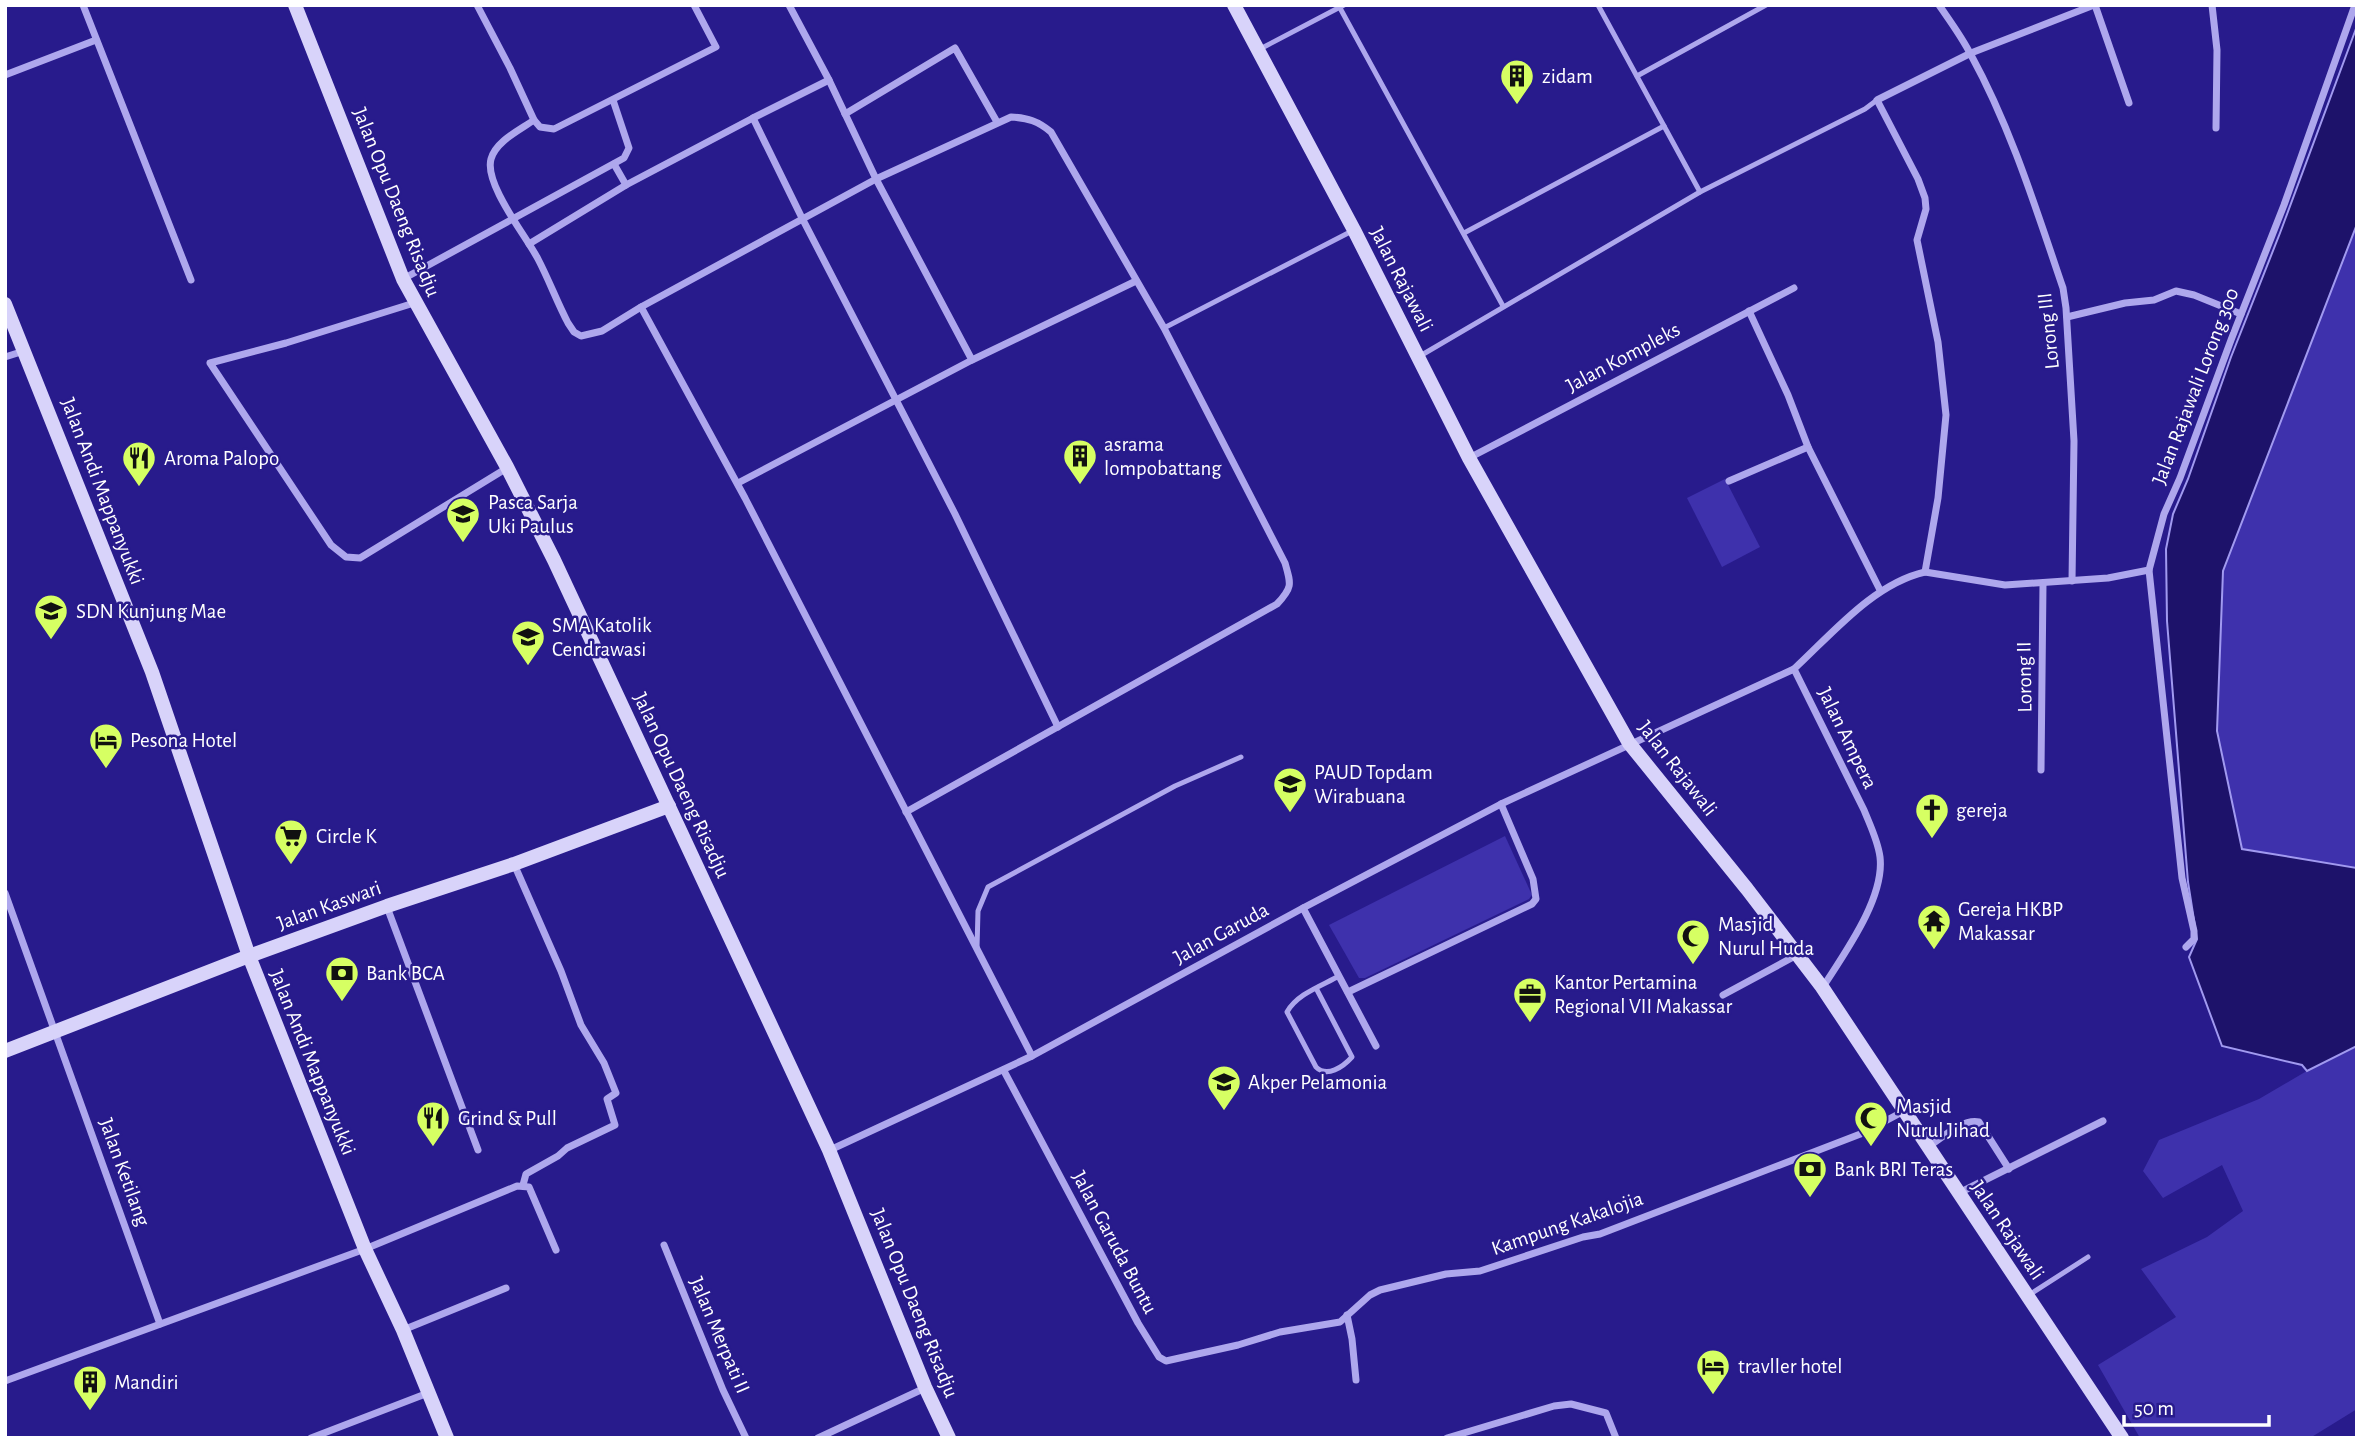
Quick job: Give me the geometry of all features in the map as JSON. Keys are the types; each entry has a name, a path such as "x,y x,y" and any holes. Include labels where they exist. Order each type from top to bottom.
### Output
{"main road":[{"name":"Jalan Opu Daeng Risadju","path":"295,5 403,279 507,467 554,561 829,1150 925,1387 949,1438"},
{"name":"Jalan Rajawali","path":"1234,5 1354,230 1469,458 1629,743 1822,987 2122,1438"},
{"name":"Jalan Andi Mappanyukki","path":"5,304 152,672 249,956 365,1249 403,1330 447,1438"},
{"name":"Jalan Kaswari","path":"5,1051 249,956 514,864 669,806"}],"street":[{"path":"83,5 191,280"},
{"path":"477,5 534,120 540,127 554,129 716,47 695,5"},
{"name":"Lorong III","path":"1939,5 1971,53 1997,108 2021,167 2063,288 2074,441 2072,581"},
{"path":"1925,572 1938,498 1946,415 1938,342 1917,240 1926,209 1925,198 1877,100 1971,53 2095,5 2129,103"},
{"path":"2212,5 2217,50 2216,128"},
{"name":"Jalan Rajawali Lorong 300","path":"2149,570 2164,514 2288,192 2355,5"},
{"path":"791,6 876,179 972,360"},
{"path":"5,75 96,40"},
{"path":"845,114 955,48 997,122"},
{"path":"527,242 625,184 828,77"},
{"path":"403,279 512,218 615,166 628,153 629,148 613,100"},
{"path":"534,120 499,145 489,167 512,218 574,332 581,336 602,331 876,179 1011,117 1028,118 1051,132 1164,328 1286,563 1291,584 1287,594 1277,604 906,812"},
{"path":"753,118 897,400 1058,727"},
{"path":"615,166 625,184"},
{"path":"738,483 972,360 1136,281"},
{"name":"Jalan Kompleks","path":"1469,458 1794,288"},
{"path":"2067,317 2125,303 2154,300 2176,291 2194,295 2241,314"},
{"path":"414,303 286,343 210,363 326,536 346,557 360,558 507,467"},
{"path":"641,307 738,483 1032,1056"},
{"path":"1749,311 1788,395 1808,447 1880,590"},
{"path":"5,357 25,350"},
{"path":"1729,481 1808,447"},
{"path":"1794,669 1880,590 1925,572 2005,585 2108,578 2149,570 2182,878 2194,931 2194,939 2186,947"},
{"name":"Lorong II","path":"2041,769 2043,584"},
{"name":"Jalan Ampera","path":"1629,743 1794,669 1864,810 1881,858 1878,881 1863,923 1822,987"},
{"name":"Jalan Garuda","path":"829,1150 1003,1071 1501,804 1629,743"},
{"path":"1348,992 1532,904 1536,899 1533,879 1501,804"},
{"path":"514,864 561,971 581,1025 604,1063 615,1093 607,1099 615,1125 567,1147 558,1156 526,1174 523,1185"},
{"name":"Jalan Ketilang","path":"5,893 160,1324"},
{"path":"387,906 478,1150"},
{"path":"1303,908 1376,1046"},
{"path":"1723,995 1798,955"},
{"name":"Jalan Garuda Buntu","path":"1003,1071 1138,1323 1159,1357 1166,1362 1173,1361 1238,1345"},
{"name":"Kampung Kakalojia","path":"1238,1345 1280,1332 1340,1322 1370,1295 1380,1290 1446,1274 1480,1271 1583,1237 1600,1234 1864,1133 1904,1111"},
{"path":"1958,1193 2103,1121"},
{"path":"1928,1147 1965,1124 1979,1122 2009,1169"},
{"path":"5,1381 365,1249 523,1185 528,1185 556,1250"},
{"name":"Jalan Merpati II","path":"664,1245 723,1390 746,1438"},
{"path":"403,1330 506,1288"},
{"path":"1347,1315 1356,1380"},
{"path":"818,1438 925,1387"},
{"path":"311,1438 429,1393"},
{"path":"1447,1438 1554,1406 1571,1404 1606,1413 1616,1438"}],"lane":[{"path":"1598,5 1700,192"},
{"path":"1637,76 1766,5"},
{"path":"1257,51 1342,6 1503,306"},
{"path":"1418,358 1700,192 1865,109 1877,100"},
{"path":"1464,233 1664,126"},
{"path":"1164,328 1354,230"},
{"path":"977,948 978,911 988,887 1175,786 1241,757"},
{"path":"1316,988 1352,1057 1327,1073 1316,1067 1287,1012 1293,1001 1316,988 1339,976"},
{"path":"2027,1296 2088,1257"}],"shaded area":[{"path":"2357,26 2357,224 2223,571 2217,731 2242,849 2357,868 2357,1046 2307,1071 2302,1065 2222,1046 2189,957 2197,939 2188,882 2167,621 2166,549 2173,514"},
{"path":"2357,224 2357,868 2242,849 2217,731 2223,571"},
{"path":"1725,479 1760,547 1722,567 1687,498"},
{"path":"1505,836 1532,895 1529,899 1365,978 1359,978 1329,925"},
{"path":"2357,1046 2357,1409 2310,1438 2140,1438 2098,1365 2176,1317 2141,1269 2207,1237 2243,1211 2222,1165 2163,1198 2143,1171 2159,1140 2259,1099 2322,1062"}],"place":[{"name":"zidam","path":"1517,106"},
{"name":"asrama lompobattang","path":"1080,486"},
{"name":"Aroma Palopo","path":"139,488"},
{"name":"Pasca Sarja Uki Paulus","path":"463,544"},
{"name":"SDN Kunjung Mae","path":"51,641"},
{"name":"SMA Katolik Cendrawasi","path":"528,667"},
{"name":"Pesona Hotel","path":"106,770"},
{"name":"PAUD Topdam Wirabuana","path":"1290,814"},
{"name":"gereja","path":"1932,840"},
{"name":"Circle K","path":"291,866"},
{"name":"Gereja HKBP Makassar","path":"1934,951"},
{"name":"Masjid Nurul Huda","path":"1693,966"},
{"name":"Bank BCA","path":"342,1003"},
{"name":"Kantor Pertamina Regional VII Makassar","path":"1530,1024"},
{"name":"Akper Pelamonia","path":"1224,1112"},
{"name":"Grind & Pull","path":"433,1148"},
{"name":"Masjid Nurul Jihad","path":"1871,1148"},
{"name":"Bank BRI Teras","path":"1810,1199"},
{"name":"travller hotel","path":"1713,1396"},
{"name":"Mandiri","path":"90,1412"}]}
